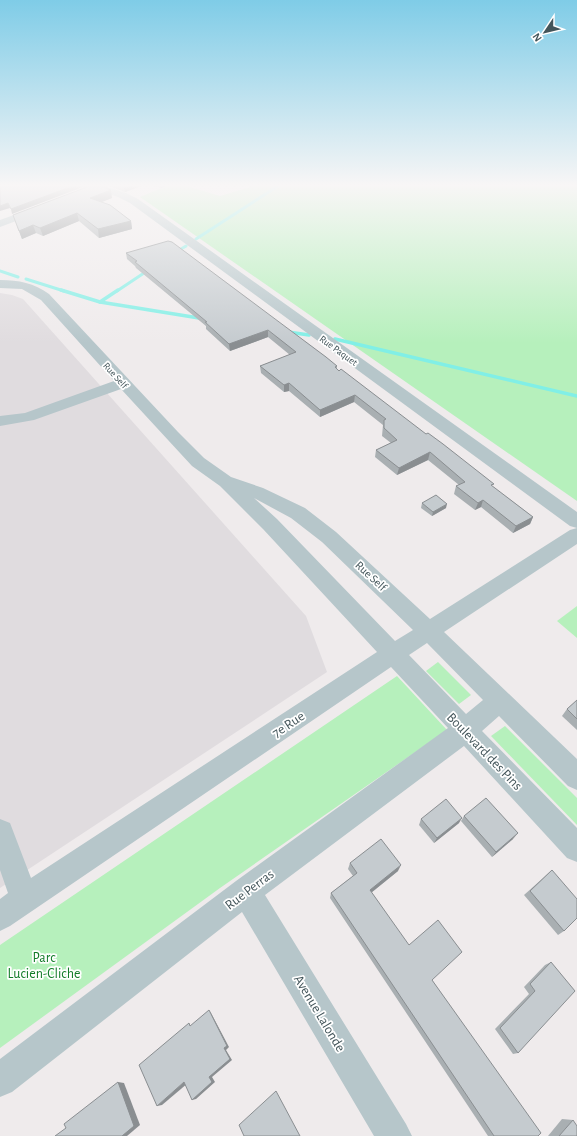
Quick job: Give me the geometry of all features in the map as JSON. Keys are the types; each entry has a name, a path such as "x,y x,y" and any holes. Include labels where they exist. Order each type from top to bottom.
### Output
{"street":[{"name":"Rue Paquet","path":"184,237 577,521"},
{"name":"Rue Self","path":"0,284 26,286 36,290 45,298 198,462 226,482 270,524 393,654"},
{"path":"0,421 28,417 123,383"},
{"name":"Rue Self","path":"226,482 257,492 298,513 334,541 429,631"},
{"name":"7e Rue","path":"0,916 393,654 577,536"},
{"path":"429,631 577,777"},
{"name":"Boulevard des Pins","path":"393,654 577,848"},
{"name":"Rue Perras","path":"0,1080 246,891 465,730 500,701"},
{"path":"0,833 25,899"},
{"name":"Avenue Lalonde","path":"246,891 394,1136"}],"shaded area":[{"path":"0,293 23,299 306,616 327,672 0,888"}],"green space":[{"path":"198,237 577,237 577,501"},
{"path":"577,606 577,638 557,621"},
{"path":"438,662 471,695 459,704 426,671"},
{"name":"Parc Lucien-Cliche","path":"397,676 447,730 220,888 0,1048 0,945"},
{"path":"505,726 577,798 577,825 491,736"}],"building":[{"path":"168,241 172,242 326,357 337,366 335,367 339,371 341,369 426,434 428,433 443,444 494,484 491,485 533,517 516,526 483,500 478,503 456,486 465,482 430,452 399,468 376,450 397,440 384,428 384,420 386,419 355,395 320,410 289,383 284,385 260,366 296,352 268,330 229,344 205,322 207,322 126,253"},
{"path":"436,495 447,504 433,512 422,503"},
{"path":"577,700 577,719 567,709"},
{"path":"486,798 518,833 496,852 464,816"},
{"path":"446,799 462,818 437,838 421,819"},
{"path":"381,839 401,865 370,890 409,945 438,920 462,952 432,980 541,1133 538,1136 494,1136 331,893 357,873 350,863"},
{"path":"552,870 577,899 577,918 564,931 530,891"},
{"path":"551,962 575,991 518,1053 500,1028 535,991 530,984"},
{"path":"209,1010 227,1046 224,1048 230,1059 209,1077 212,1082 192,1100 184,1082 157,1106 139,1065 189,1023 190,1026"},
{"path":"118,1082 134,1126 122,1136 55,1136 66,1128 64,1124"},
{"path":"276,1091 300,1136 244,1136 239,1125"},
{"path":"573,1120 577,1126 577,1136 559,1136"}],"waterway":[{"path":"176,252 186,246"},
{"path":"0,271 18,277"},
{"path":"117,291 147,271"},
{"path":"26,279 64,291"},
{"path":"61,290 100,302"},
{"path":"100,302 118,290"},
{"path":"100,302 199,318"},
{"path":"288,332 309,335"},
{"path":"335,339 577,396"}]}
